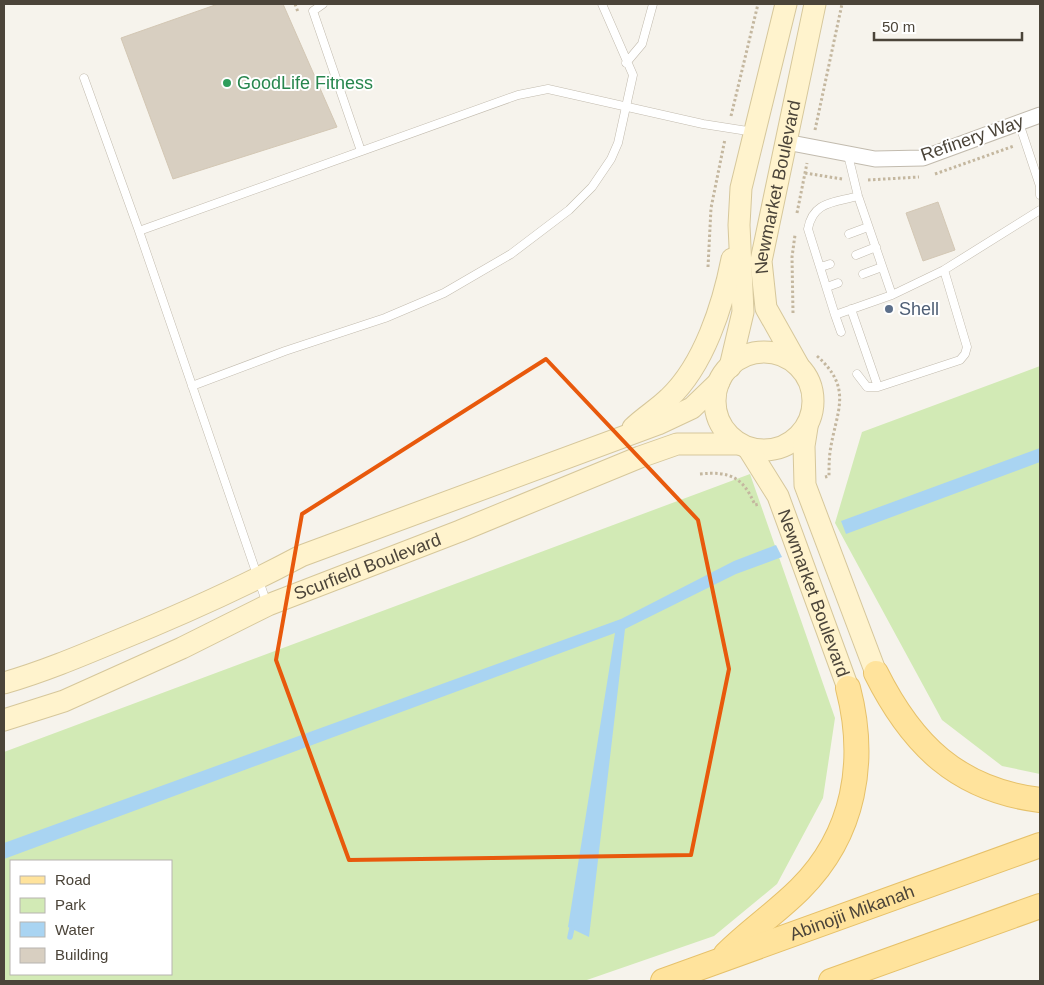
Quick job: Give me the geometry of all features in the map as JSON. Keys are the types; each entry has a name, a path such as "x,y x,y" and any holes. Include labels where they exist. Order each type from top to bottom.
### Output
{"main road":[{"path":"876,673 890,702 923,746 949,766 972,780 998,791 1040,800"},
{"path":"717,962 801,888 814,873 835,842 847,812 858,762 858,743 848,688"},
{"name":"Abinojii Mikanah","path":"664,981 1040,845"},
{"path":"831,981 1040,906"}],"street":[{"name":"Newmarket Boulevard","path":"725,374 743,312 739,226 741,188 786,4"},
{"name":"Newmarket Boulevard","path":"798,365 766,308 761,261 815,4"},
{"name":"Refinery Way","path":"786,142 875,159 923,158 1040,115"},
{"path":"622,439 670,398 688,375 710,336 727,285 739,226"},
{"path":"767,352 784,356 798,365 808,379 814,395 813,412 807,427 797,439 784,447 768,451 743,446 726,434 718,421 715,406 716,390 734,362 750,354 767,352"},
{"name":"Scurfield Boulevard","path":"4,683 33,675 160,623 258,579 301,556 622,439 692,408 725,374"},
{"name":"Newmarket Boulevard","path":"807,427 804,446 805,485 876,673"},
{"name":"Scurfield Boulevard","path":"4,720 64,701 182,648 268,605 460,531 640,457 677,444 743,446"},
{"name":"Newmarket Boulevard","path":"743,446 778,496 848,688"}],"lane":[{"path":"324,4 313,11 361,151"},
{"path":"192,386 286,351 385,318 444,293 488,269 569,210 592,187 612,159 627,106 633,76 602,4"},
{"path":"626,63 642,44 653,4"},
{"path":"84,78 268,605"},
{"path":"139,231 518,96 548,89 702,124 728,126 754,132"},
{"path":"1020,122 1040,186 1040,195"},
{"path":"848,155 858,196 892,295"},
{"path":"841,332 808,229 810,216 820,206 858,196"},
{"path":"835,315 892,295 944,270 1040,210"},
{"path":"849,234 868,227"},
{"path":"814,246 822,243"},
{"path":"856,254 876,247"},
{"path":"821,268 830,264"},
{"path":"862,274 882,266"},
{"path":"857,374 868,387 878,387 960,360 965,354 967,347 944,270"},
{"path":"827,287 838,283"},
{"path":"851,308 878,387"}],"path":[{"path":"708,270 711,208 728,126 758,4"},
{"path":"700,474 727,475 741,482 755,505 778,496"}],"highlighted area":[{"path":"546,359 698,520 729,669 691,855 349,860 276,660 302,514"}],"green space":[{"path":"1040,366 1040,774 1002,766 942,720 835,523 862,432"},
{"path":"750,474 835,718 823,798 777,884 714,936 584,981 4,981 4,752"}],"water":[{"path":"1040,448 1040,462 846,534 841,521"},
{"path":"776,545 782,557 736,574 625,629 589,937 568,927 615,633 4,859 4,843 621,619 734,561"}],"building":[{"name":"GoodLife Fitness","path":"218,4 283,4 337,127 173,179 121,38"},
{"path":"938,202 955,250 923,261 906,213"}],"waterway":[{"path":"570,937 572,928"}],"place":[{"name":"GoodLife Fitness","path":"227,83"},
{"name":"Shell","path":"889,309"}]}
